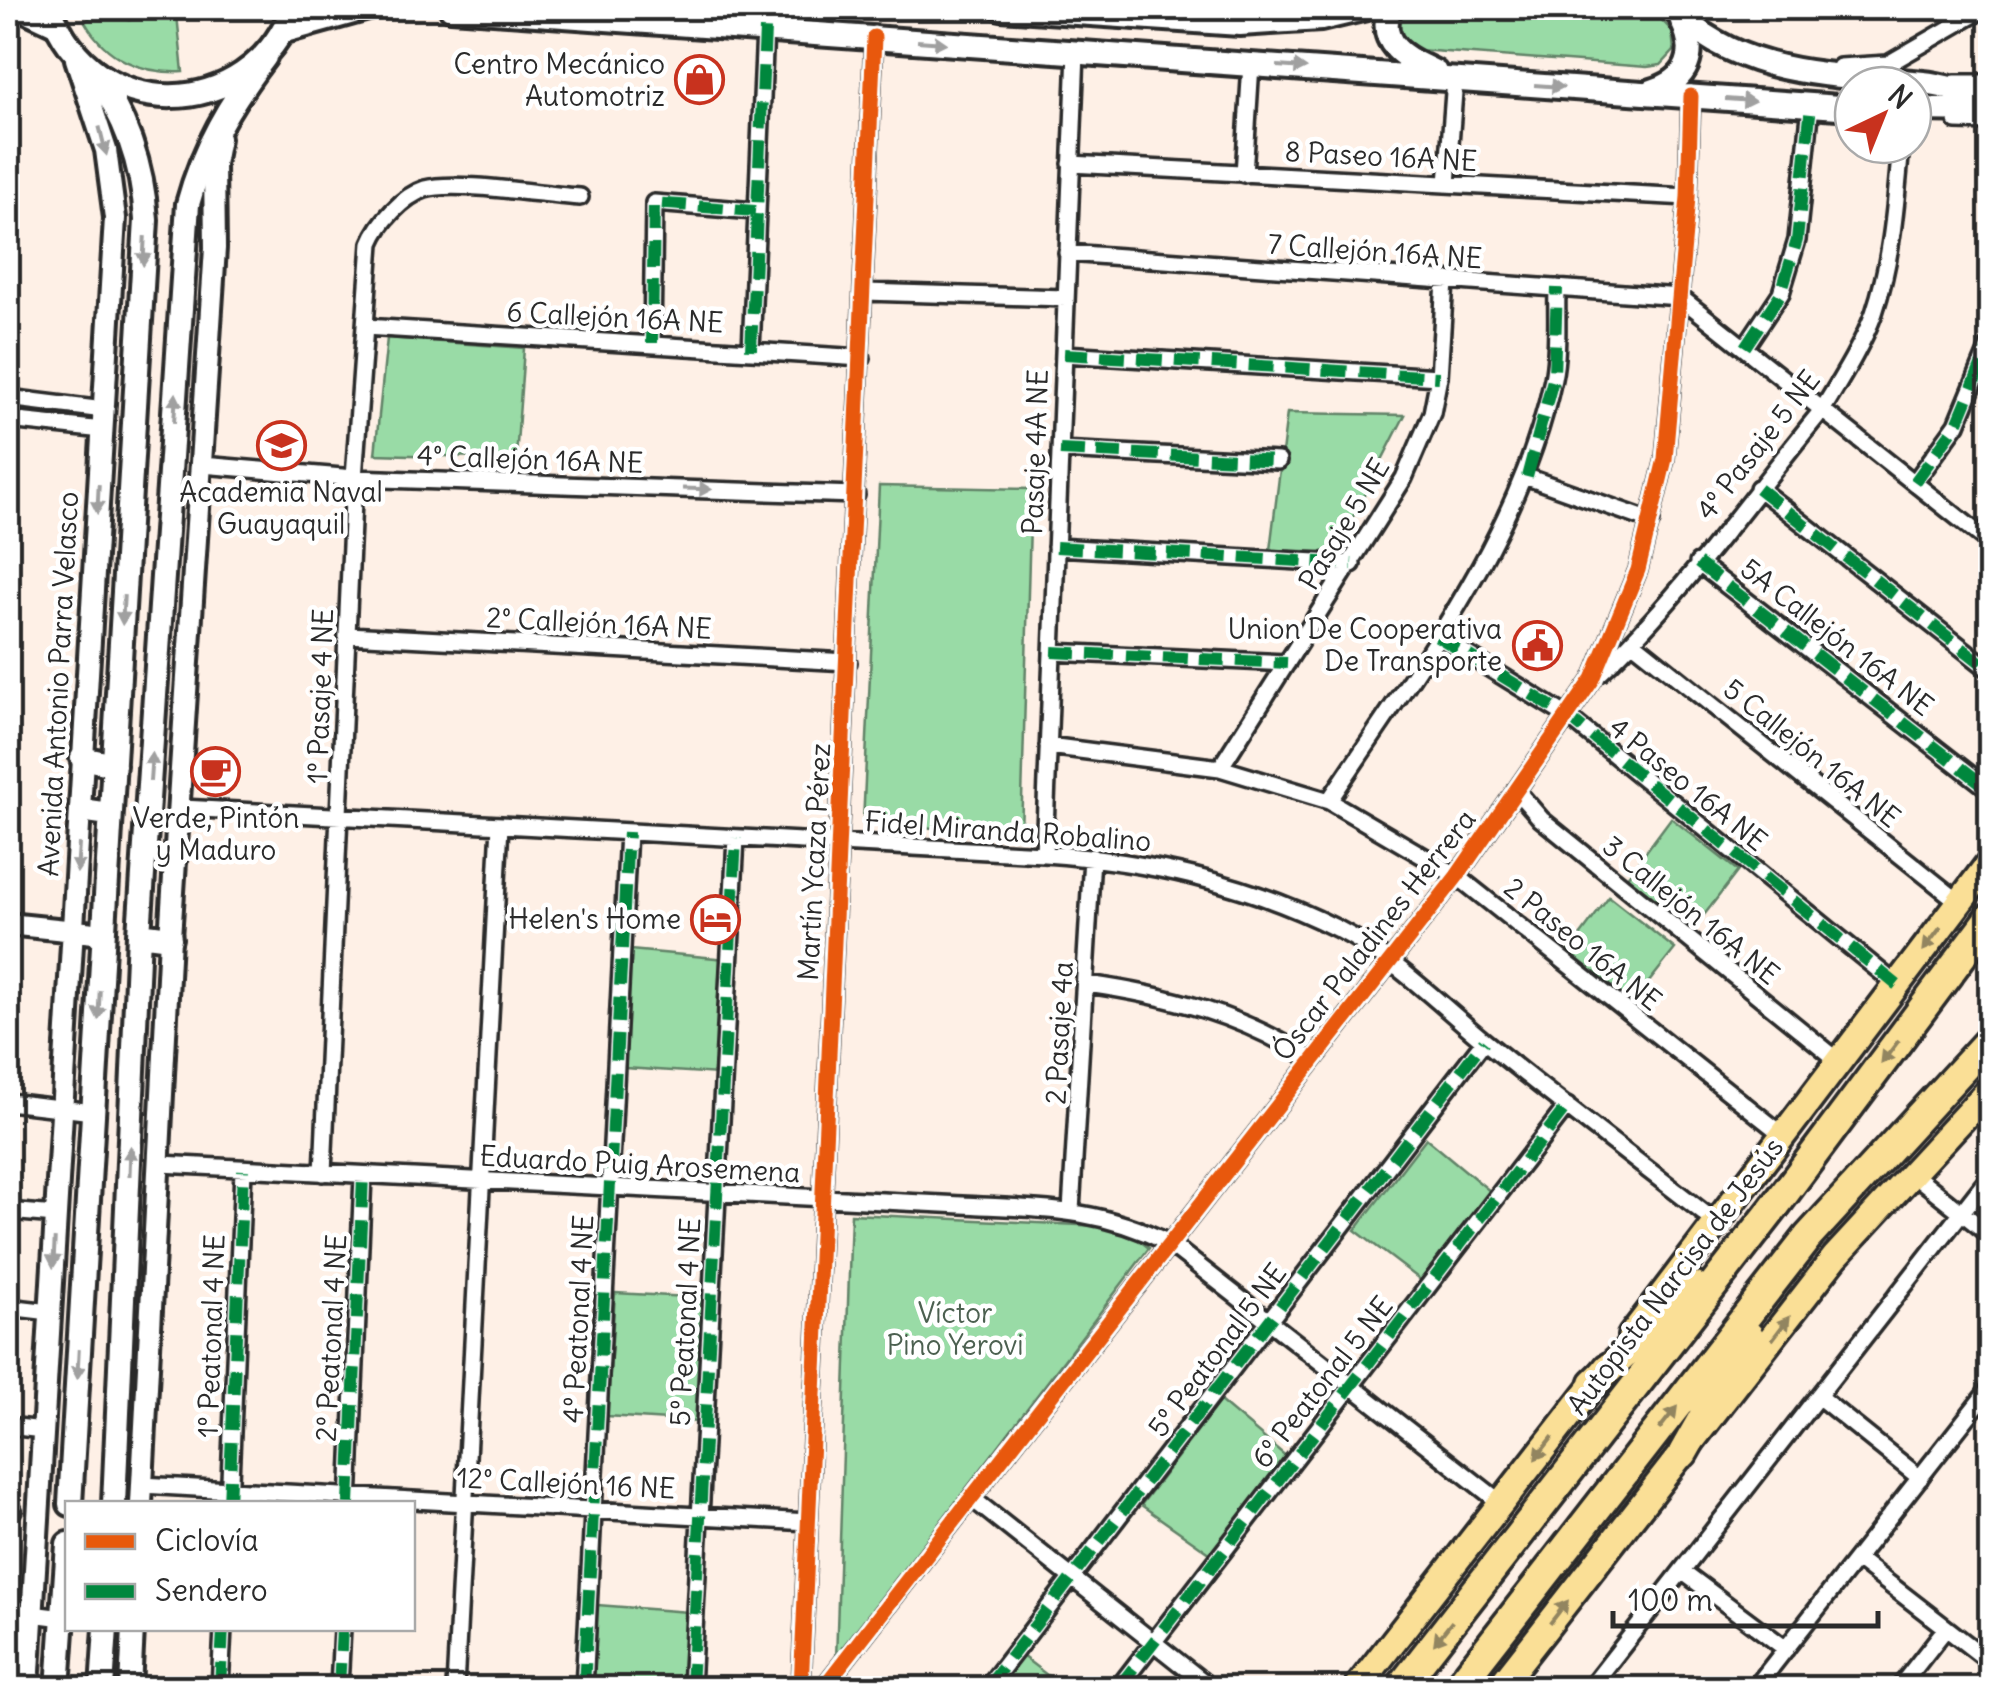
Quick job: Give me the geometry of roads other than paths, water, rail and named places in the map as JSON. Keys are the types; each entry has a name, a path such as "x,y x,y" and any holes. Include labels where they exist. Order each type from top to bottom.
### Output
{"highway":[{"name":"Autopista Narcisa de Jesús","path":"1400,1688 1761,1224 1990,918"},
{"path":"1960,958 1990,937"},
{"path":"1457,1688 1796,1252 1990,1039"},
{"path":"1594,1383 1761,1224"},
{"path":"1683,1453 1796,1252"}],"main road":[{"path":"114,1501 140,934 188,204 196,174 228,106 285,31 294,8"},
{"path":"285,31 368,8"},
{"path":"451,8 1833,107"},
{"path":"1001,8 1240,24 1368,8"},
{"path":"1390,8 1386,26 1391,44 1410,61 1452,78"},
{"path":"1643,93 1671,82 1689,63 1692,45 1676,12"},
{"path":"1676,12 1720,46 1793,71 1833,75"},
{"path":"53,16 72,48 92,70 120,87 176,97 209,91 239,78 265,57"},
{"name":"Avenida Antonio Parra Velasco","path":"70,1501 146,220 134,151 108,90 92,70"},
{"path":"1933,85 1990,96"},
{"path":"1933,109 1990,110"},
{"path":"82,758 114,765"},
{"path":"81,810 109,814"},
{"name":"Autopista Narcisa de Jesús","path":"1356,1688 1718,1224 1990,862"},
{"path":"140,934 170,938"},
{"path":"1500,1688 1834,1257 1990,1089"},
{"path":"122,1366 147,1366"},
{"path":"58,1688 65,1588"},
{"path":"102,1688 106,1631"}],"street":[{"path":"19,8 53,16"},
{"path":"1793,71 1888,64 1985,8"},
{"path":"751,350 766,30"},
{"name":"Martín Ycaza Pérez","path":"801,1688 874,38"},
{"name":"Avenida Antonio Parra Velasco","path":"28,1688 115,218 106,150 72,48"},
{"name":"Pasaje 4A NE","path":"1044,854 1076,52"},
{"path":"1244,174 1251,64"},
{"path":"1447,184 1452,78"},
{"path":"1933,84 1990,84"},
{"name":"Óscar Paladines Herrera","path":"823,1688 974,1500 1310,1059 1457,876 1593,679 1638,570 1665,459 1688,197 1692,96"},
{"path":"1745,346 1782,292 1798,240 1811,105"},
{"path":"141,1494 170,938 182,808 215,248 214,164 228,106"},
{"path":"1933,121 1990,122"},
{"name":"8 Paseo 16A NE","path":"1071,164 1688,197"},
{"name":"4º Pasaje 5 NE","path":"1593,679 1633,642 1823,408 1873,315 1888,259 1899,165"},
{"name":"1º Pasaje 4 NE","path":"324,1173 354,478 369,253 381,225 406,200 431,188 580,197"},
{"path":"652,343 654,203 755,211"},
{"name":"7 Callejón 16A NE","path":"1068,253 1680,297"},
{"name":"Pasaje 5 NE","path":"1220,768 1404,478 1432,413 1439,377 1445,282"},
{"path":"1329,801 1437,636 1527,478 1554,376 1557,288"},
{"path":"865,292 1066,298"},
{"path":"1680,297 1990,543"},
{"name":"6 Callejón 16A NE","path":"365,328 862,358"},
{"path":"1915,482 1956,424 1990,344"},
{"path":"1064,354 1439,377"},
{"path":"8,398 103,420"},
{"path":"8,420 103,420"},
{"path":"1060,450 1278,461"},
{"name":"4° Callejón 16A NE","path":"202,465 354,478 856,495"},
{"path":"1527,478 1652,521"},
{"path":"1758,488 1990,670"},
{"path":"1056,547 1352,564"},
{"name":"5A Callejón 16A NE","path":"1698,562 1990,790"},
{"name":"2° Callejón 16A NE","path":"348,635 848,662"},
{"name":"4 Paseo 16A NE","path":"1437,636 1567,716 1897,985"},
{"name":"5 Callejón 16A NE","path":"1633,642 1960,902"},
{"path":"1052,652 1287,663"},
{"name":"2 Paseo 16A NE","path":"1048,746 1220,768 1329,801 1457,876 1783,1135"},
{"name":"3 Callejón 16A NE","path":"1516,790 1541,819 1840,1062"},
{"name":"Fidel Miranda Robalino","path":"182,808 1044,854 1174,869 1252,891 1339,930 1391,961 1484,1041 1718,1224"},
{"path":"455,1688 500,825"},
{"name":"4º Peatonal 4 NE","path":"584,1688 628,832"},
{"name":"5º Peatonal 4 NE","path":"691,1688 736,838"},
{"name":"2 Pasaje 4a","path":"1071,1211 1092,857"},
{"path":"8,924 104,934"},
{"path":"1087,984 1152,993 1219,1015 1277,1038 1310,1059"},
{"name":"5º Peatonal 5 NE","path":"987,1688 1484,1041"},
{"path":"8,1102 93,1112"},
{"name":"6º Peatonal 5 NE","path":"1118,1688 1567,1106"},
{"name":"Eduardo Puig Arosemena","path":"161,1164 1071,1211 1126,1222 1168,1243 1501,1503"},
{"name":"1º Peatonal 4 NE","path":"229,1497 243,1170"},
{"path":"1912,1173 1990,1235"},
{"name":"2º Peatonal 4 NE","path":"349,1500 363,1176"},
{"path":"1590,1688 1990,1176"},
{"path":"8,1210 56,1216"},
{"path":"8,1307 50,1312"},
{"path":"1755,1688 1990,1388"},
{"path":"1818,1396 1920,1478"},
{"path":"8,1426 43,1430"},
{"name":"12° Callejón 16 NE","path":"141,1494 387,1501"},
{"path":"974,1500 1211,1688"},
{"name":"12° Callejón 16 NE","path":"415,1502 808,1522"},
{"path":"1856,1559 1990,1662"},
{"path":"1682,1571 1786,1649"},
{"path":"8,1611 63,1618"},
{"path":"1898,1688 1946,1628"},
{"path":"130,1688 134,1631"},
{"path":"220,1688 223,1631"},
{"path":"339,1688 342,1631"}],"place":[{"name":"Centro Mecánico Automotriz","path":"700,80"},
{"name":"Academia Naval Guayaquil","path":"281,445"},
{"name":"Union De Cooperativa De Transporte","path":"1537,645"},
{"name":"Verde, Pintón y Maduro","path":"216,771"},
{"name":"Helen's Home","path":"716,919"}],"park label":[{"name":"Víctor Pino Yerovi","path":"955,1329"}]}
